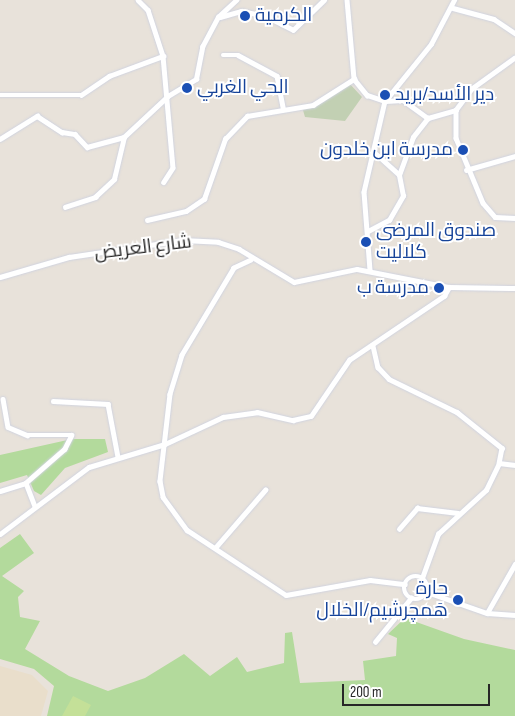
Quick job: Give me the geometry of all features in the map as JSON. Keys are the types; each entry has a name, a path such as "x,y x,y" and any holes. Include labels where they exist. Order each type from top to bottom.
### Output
{"street":[{"path":"138,0 148,10 163,56 173,168 164,182"},
{"path":"0,139 37,116 62,132 75,134 87,146 124,137 168,96 196,79 202,47 218,17 236,0"},
{"path":"218,17 240,11 266,16 293,30 324,0"},
{"path":"347,0 354,80 367,95 385,101 403,100 428,118"},
{"path":"370,270 364,192 376,154 385,101 431,44 452,8 454,0"},
{"path":"452,8 494,19 515,33"},
{"path":"223,55 238,55 277,76 283,108"},
{"path":"0,95 81,94 109,76 163,56"},
{"path":"399,175 413,137 428,118 456,110 472,89 515,58"},
{"path":"147,220 186,212 204,199 224,139 247,116 283,108 313,105 354,80"},
{"path":"456,110 456,138 466,170 495,217 515,218"},
{"path":"65,207 95,196 114,178 124,137"},
{"path":"368,231 398,208 404,186 399,175 376,154"},
{"path":"466,170 515,156"},
{"name":"شارع العريض","path":"0,277 69,257 183,240 218,242 238,249 251,260 294,282 370,270 449,287 515,288"},
{"path":"251,260 234,268 182,354 170,394 165,444 164,497 187,530 286,595 370,580 405,584"},
{"path":"0,534 88,467 165,444 223,417 257,412 292,420 311,416 349,360 373,346 444,296 449,287"},
{"path":"373,346 378,367 389,379 457,412 483,430 502,448 499,463 486,490 458,513 438,534 422,578 427,592"},
{"path":"0,491 26,484 65,448 72,435 28,435 8,427 3,398"},
{"path":"53,401 108,404 118,457"},
{"path":"499,463 515,465"},
{"path":"26,484 35,506"},
{"path":"215,548 265,490"},
{"path":"399,529 418,508 458,513"},
{"path":"487,613 515,564"},
{"path":"405,584 412,577 422,578"},
{"path":"405,584 411,598"},
{"path":"427,592 487,613 515,615"},
{"path":"411,598 422,598 427,592"},
{"path":"375,642 411,598"}],"shaded area":[{"path":"0,666 32,675 48,691 41,716 0,716"}],"green space":[{"path":"348,82 362,97 345,121 305,117 302,107 313,106"},
{"path":"72,439 105,439 108,452 65,468 41,495 34,491 27,475 0,483 0,455"},
{"path":"20,534 34,553 2,576 24,591 18,597 20,617 40,621 25,649 69,676 108,691 145,678 184,654 210,676 237,657 247,672 284,663 285,633 292,632 300,683 365,680 363,661 396,656 397,638 388,634 405,618 464,639 515,650 515,716 47,716 54,686 34,669 0,659 0,548"},
{"path":"73,696 91,705 85,716 62,716"}],"place":[{"name":"الكرمية","path":"245,16"},
{"name":"الحي الغربي","path":"187,88"},
{"name":"دير الأسد/بريد","path":"385,95"},
{"name":"مدرسة ابن خلدون","path":"463,150"},
{"name":"صندوق المرضى كلاليت","path":"366,242"},
{"name":"مدرسة ب","path":"439,288"},
{"name":"حارة هَمچرشيم/الخلال","path":"458,600"}]}
